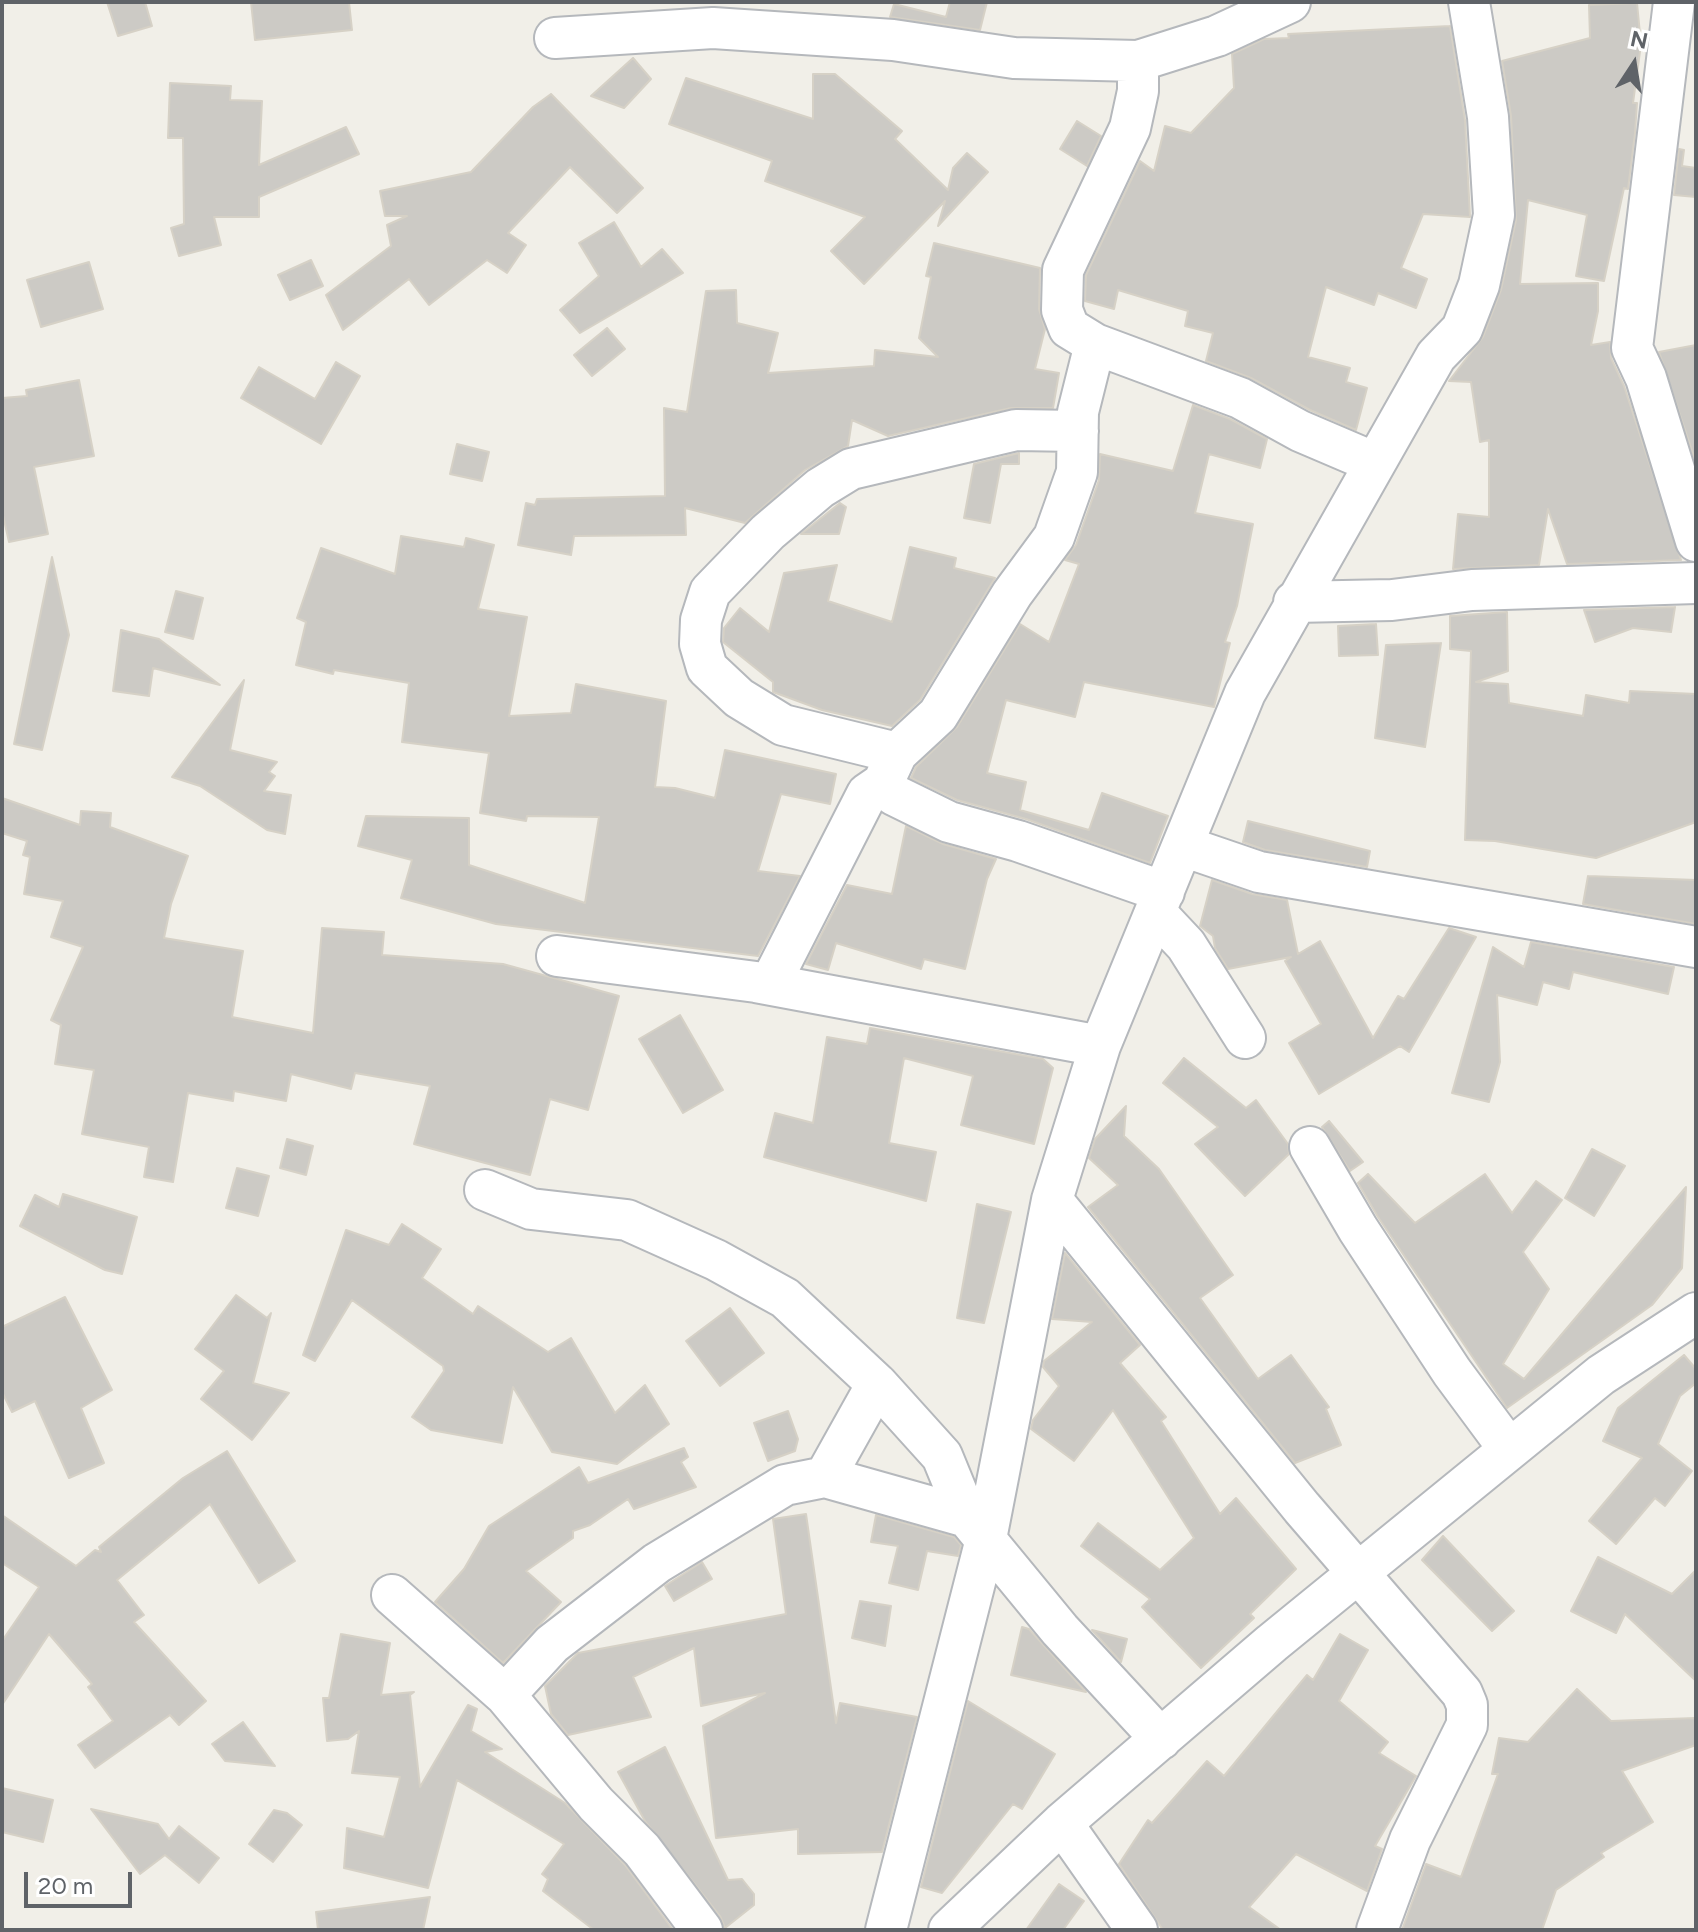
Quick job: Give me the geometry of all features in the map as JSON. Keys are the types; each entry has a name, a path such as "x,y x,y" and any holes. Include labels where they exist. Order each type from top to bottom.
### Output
{"street":[{"path":"555,38 713,28 893,40 1014,58 1138,61 1217,36 1290,2"},
{"path":"886,1930 1052,1200 1100,1046 1245,693 1436,356 1462,329 1479,285 1494,215 1488,117 1469,2"},
{"path":"1674,2 1632,348 1646,378 1696,541"},
{"path":"1138,61 1138,91 1130,128 1063,270 1062,310 1069,328 1095,344 1240,398 1300,431 1375,463"},
{"path":"770,984 867,794 938,715 1012,594 1054,537 1077,472 1078,412 1095,344"},
{"path":"890,768 783,725 739,698 707,668 700,644 701,620 710,592 768,532 820,488 851,469 1016,430 1078,431"},
{"path":"1294,602 1392,600 1487,589 1696,583"},
{"path":"890,768 894,795 949,822 1018,841 1159,902 1245,1038"},
{"path":"1183,846 1259,872 1696,947"},
{"path":"557,956 770,984 1100,1046"},
{"path":"1310,1147 1435,1346 1509,1449"},
{"path":"485,1190 531,1209 627,1220 716,1260 785,1298 877,1384 942,1456 977,1528 1060,1630 1161,1739"},
{"path":"1052,1200 1360,1575 1462,1693 1467,1705 1467,1725 1410,1840 1377,1930"},
{"path":"949,1930 1062,1823 1272,1643 1360,1575 1601,1375 1696,1313"},
{"path":"825,1477 877,1384"},
{"path":"505,1695 552,1644 657,1563 785,1485 825,1477 977,1528"},
{"path":"392,1595 505,1695 596,1804 642,1850 702,1930"},
{"path":"1062,1823 1137,1930"}],"building":[{"path":"107,2 145,2 152,26 118,36"},
{"path":"251,2 349,2 352,30 255,40"},
{"path":"950,2 987,2 980,30 890,17 894,4 946,17"},
{"path":"1637,3 1641,44 1633,103 1637,103 1635,133 1628,189 1624,188 1604,281 1576,276 1587,215 1528,200 1520,284 1598,283 1598,311 1591,345 1610,342 1611,358 1624,386 1681,560 1567,564 1548,509 1539,565 1453,569 1458,514 1489,517 1489,440 1480,442 1471,382 1449,381 1483,337 1501,290 1516,220 1511,116 1502,61 1590,38 1589,5"},
{"path":"1450,26 1465,120 1470,217 1423,214 1401,268 1427,279 1416,308 1378,293 1374,305 1326,287 1308,357 1350,368 1346,382 1367,388 1356,430 1310,410 1251,378 1206,361 1213,333 1185,326 1188,311 1118,290 1114,309 1085,301 1086,275 1140,161 1154,171 1165,126 1191,133 1234,88 1232,54 1264,39 1289,38 1288,34"},
{"path":"633,58 651,79 624,108 591,96"},
{"path":"813,74 835,74 902,131 895,139 948,190 953,168 967,153 988,172 938,226 945,201 864,284 831,251 865,217 765,181 772,161 669,124 686,78 813,119"},
{"path":"170,83 231,86 230,100 262,101 259,165 346,127 359,154 259,197 259,217 214,217 221,245 179,256 171,228 184,224 183,138 168,138"},
{"path":"551,94 643,188 617,213 570,167 508,233 526,245 507,273 487,260 429,305 409,279 343,330 326,295 391,246 387,225 407,216 385,216 380,191 471,172 533,107"},
{"path":"1077,121 1101,136 1087,166 1060,149"},
{"path":"1679,149 1684,150 1682,166 1696,168 1696,197 1674,195"},
{"path":"614,222 641,267 662,249 683,273 580,333 560,310 599,276 579,243"},
{"path":"934,243 1040,268 1039,309 1045,329 1035,369 1059,373 1053,408 1011,408 888,436 852,420 848,446 805,470 745,523 685,508 686,535 574,536 571,555 518,545 526,503 535,505 537,499 665,496 664,408 687,412 706,291 736,290 737,323 778,333 768,373 874,366 875,350 938,357 919,338 931,277 926,276"},
{"path":"311,260 323,286 290,300 278,275"},
{"path":"89,262 103,309 41,327 27,280"},
{"path":"607,328 625,349 592,376 574,355"},
{"path":"1696,345 1696,463 1659,352"},
{"path":"336,362 360,376 321,444 241,398 259,367 315,399"},
{"path":"79,380 94,456 34,467 48,534 9,542 2,511 2,398 27,396 26,390"},
{"path":"1193,405 1230,419 1267,439 1260,468 1209,454 1195,513 1253,524 1237,606 1225,642 1230,643 1214,707 1084,682 1075,717 1006,700 987,773 1026,782 1020,810 1089,830 1102,793 1168,816 1150,863 1026,819 957,800 911,778 916,767 957,727 1020,624 1049,642 1079,564 1065,560 1076,545 1099,480 1100,454 1173,471"},
{"path":"457,444 489,452 482,481 450,474"},
{"path":"1019,453 1019,464 1001,464 990,523 964,518 974,464"},
{"path":"840,503 846,507 839,534 801,534"},
{"path":"401,536 464,547 466,538 494,545 478,609 527,617 509,716 571,713 576,684 666,701 655,787 675,788 715,798 725,750 836,774 830,804 781,794 758,871 800,876 758,956 496,924 401,898 412,860 358,846 366,816 469,818 469,865 585,903 599,817 527,816 526,821 480,813 489,753 402,742 409,683 334,670 333,674 296,665 306,622 297,618 321,548 395,574"},
{"path":"910,547 956,558 954,568 995,578 920,700 892,726 822,710 773,692 773,682 723,642 724,628 740,608 769,632 784,573 837,565 828,601 892,622"},
{"path":"52,557 69,635 42,750 14,744"},
{"path":"176,591 203,598 193,639 165,632"},
{"path":"1675,607 1671,632 1633,628 1595,642 1584,610"},
{"path":"1507,612 1508,671 1476,682 1508,684 1509,703 1583,716 1586,695 1629,703 1630,691 1696,694 1696,822 1596,858 1495,841 1465,840 1471,651 1450,649 1450,616"},
{"path":"1376,624 1378,655 1339,656 1338,626"},
{"path":"121,630 159,639 220,685 153,668 149,696 113,691"},
{"path":"1441,643 1425,747 1375,738 1386,645"},
{"path":"244,680 230,750 277,762 269,772 275,776 264,791 291,795 285,834 267,830 200,786 172,777"},
{"path":"2,798 80,825 81,811 111,813 110,827 188,856 171,904 164,938 243,951 232,1017 313,1033 322,928 384,932 382,955 503,964 619,996 588,1110 550,1099 530,1175 414,1144 430,1086 355,1073 351,1089 291,1074 286,1101 234,1091 233,1101 188,1093 173,1182 144,1177 149,1147 82,1134 94,1070 55,1064 61,1025 51,1020 83,947 51,937 63,901 24,894 30,857 23,855 27,841 2,833"},
{"path":"1248,821 1370,851 1367,867 1265,850 1243,842"},
{"path":"906,826 943,844 996,859 987,879 965,969 924,959 921,969 836,943 828,970 806,964 847,885 892,894"},
{"path":"1588,876 1696,880 1696,924 1583,904"},
{"path":"1212,880 1252,894 1287,900 1298,954 1320,941 1373,1038 1398,996 1404,999 1449,928 1476,937 1409,1052 1400,1046 1319,1094 1289,1043 1321,1024 1285,961 1291,957 1228,969 1215,948 1213,936 1200,926"},
{"path":"1531,942 1674,967 1668,994 1573,972 1569,989 1543,982 1537,1005 1497,995 1500,1062 1489,1102 1452,1093 1493,947 1524,967"},
{"path":"680,1015 723,1090 683,1113 639,1039"},
{"path":"870,1028 1043,1059 1053,1068 1034,1144 961,1125 973,1076 904,1058 889,1143 936,1152 926,1201 764,1157 775,1113 813,1123 827,1037 867,1044"},
{"path":"1184,1058 1246,1108 1256,1100 1288,1144 1289,1154 1245,1196 1195,1144 1218,1127 1163,1083"},
{"path":"1126,1106 1124,1136 1159,1169 1233,1275 1200,1298 1258,1379 1291,1355 1329,1407 1326,1409 1341,1445 1295,1463 1088,1207 1118,1185 1089,1158 1095,1139"},
{"path":"1329,1121 1363,1162 1350,1171 1322,1127"},
{"path":"287,1139 313,1146 306,1175 280,1168"},
{"path":"1592,1149 1625,1166 1594,1216 1565,1198"},
{"path":"237,1168 269,1176 258,1216 226,1208"},
{"path":"1368,1174 1415,1223 1485,1174 1512,1213 1536,1181 1562,1200 1523,1252 1549,1289 1503,1364 1524,1379 1686,1187 1682,1268 1652,1305 1507,1408 1378,1217 1358,1183"},
{"path":"63,1194 137,1217 122,1274 105,1270 20,1226 35,1195 59,1207"},
{"path":"977,1204 1011,1212 984,1323 957,1318"},
{"path":"402,1224 441,1249 422,1278 473,1314 478,1306 548,1352 571,1338 615,1413 645,1385 669,1424 617,1464 552,1452 513,1387 502,1443 431,1430 412,1417 444,1371 443,1366 352,1300 315,1361 303,1355 346,1230 389,1245"},
{"path":"1065,1253 1140,1345 1120,1363 1166,1417 1161,1421 1220,1514 1236,1498 1296,1569 1250,1614 1254,1618 1201,1668 1142,1607 1150,1599 1081,1546 1098,1523 1160,1570 1194,1538 1113,1410 1074,1461 1031,1429 1033,1420 1059,1386 1043,1367 1044,1361 1092,1322 1052,1319"},
{"path":"236,1295 267,1318 271,1313 253,1383 289,1393 252,1440 201,1399 224,1371 195,1349"},
{"path":"65,1297 112,1390 81,1408 104,1463 69,1478 35,1401 12,1412 2,1392 2,1327"},
{"path":"730,1308 764,1353 720,1386 686,1341"},
{"path":"1684,1355 1696,1369 1696,1383 1680,1396 1658,1444 1692,1471 1665,1506 1655,1498 1616,1544 1589,1521 1642,1458 1603,1441 1618,1408"},
{"path":"788,1411 798,1439 795,1451 768,1461 754,1423"},
{"path":"684,1448 688,1457 681,1462 696,1487 634,1509 628,1499 590,1525 573,1531 573,1538 526,1571 561,1602 503,1663 435,1602 464,1569 489,1526 579,1467 588,1483"},
{"path":"227,1451 295,1561 259,1583 210,1504 117,1580 144,1615 134,1622 206,1701 179,1725 170,1715 95,1768 78,1745 113,1721 88,1687 92,1684 49,1634 2,1705 2,1641 39,1587 2,1563 2,1515 76,1566 95,1550 101,1552 99,1547 183,1478"},
{"path":"806,1514 836,1723 840,1703 917,1717 882,1852 798,1854 798,1829 716,1838 703,1726 765,1693 701,1706 694,1648 633,1677 651,1717 568,1735 551,1714 545,1686 578,1653 786,1614 773,1519"},
{"path":"876,1515 954,1537 961,1545 958,1556 927,1551 918,1590 889,1583 898,1546 871,1542"},
{"path":"1443,1536 1514,1611 1492,1631 1422,1560"},
{"path":"1598,1557 1672,1594 1696,1570 1696,1681 1625,1614 1616,1633 1571,1611"},
{"path":"702,1562 712,1579 674,1601 665,1586"},
{"path":"860,1601 891,1606 885,1646 852,1638"},
{"path":"1022,1627 1029,1629 1086,1692 1011,1675"},
{"path":"1092,1630 1127,1639 1121,1662"},
{"path":"341,1634 390,1643 381,1695 414,1692 410,1695 420,1787 468,1705 477,1709 471,1731 502,1749 485,1752 565,1803 625,1865 673,1930 594,1930 543,1891 548,1879 542,1874 564,1844 457,1780 428,1888 344,1868 347,1828 384,1837 400,1777 352,1773 359,1731 348,1739 327,1741 323,1698 329,1698"},
{"path":"1340,1634 1368,1650 1339,1701 1388,1742 1379,1753 1416,1776 1375,1846 1382,1849 1367,1891 1296,1854 1249,1907 1281,1930 1163,1930 1119,1864 1148,1820 1152,1823 1207,1761 1224,1776 1307,1675 1313,1680"},
{"path":"1577,1689 1611,1721 1696,1718 1696,1745 1622,1771 1653,1822 1601,1853 1604,1857 1556,1890 1542,1930 1402,1930 1426,1864 1461,1877 1498,1774 1492,1774 1499,1738 1528,1742"},
{"path":"968,1701 1055,1754 1022,1809 1013,1804 942,1893 921,1887"},
{"path":"243,1722 275,1766 225,1761 212,1744"},
{"path":"665,1747 728,1880 742,1879 754,1894 754,1905 725,1928 720,1916 645,1821 618,1772"},
{"path":"2,1788 53,1800 43,1842 2,1832"},
{"path":"91,1809 158,1824 169,1839 179,1826 219,1858 199,1883 165,1855 140,1874"},
{"path":"274,1810 287,1813 302,1825 273,1862 249,1844"},
{"path":"1059,1884 1084,1901 1063,1930 1026,1930"},
{"path":"430,1897 423,1930 318,1930 316,1912"}]}
